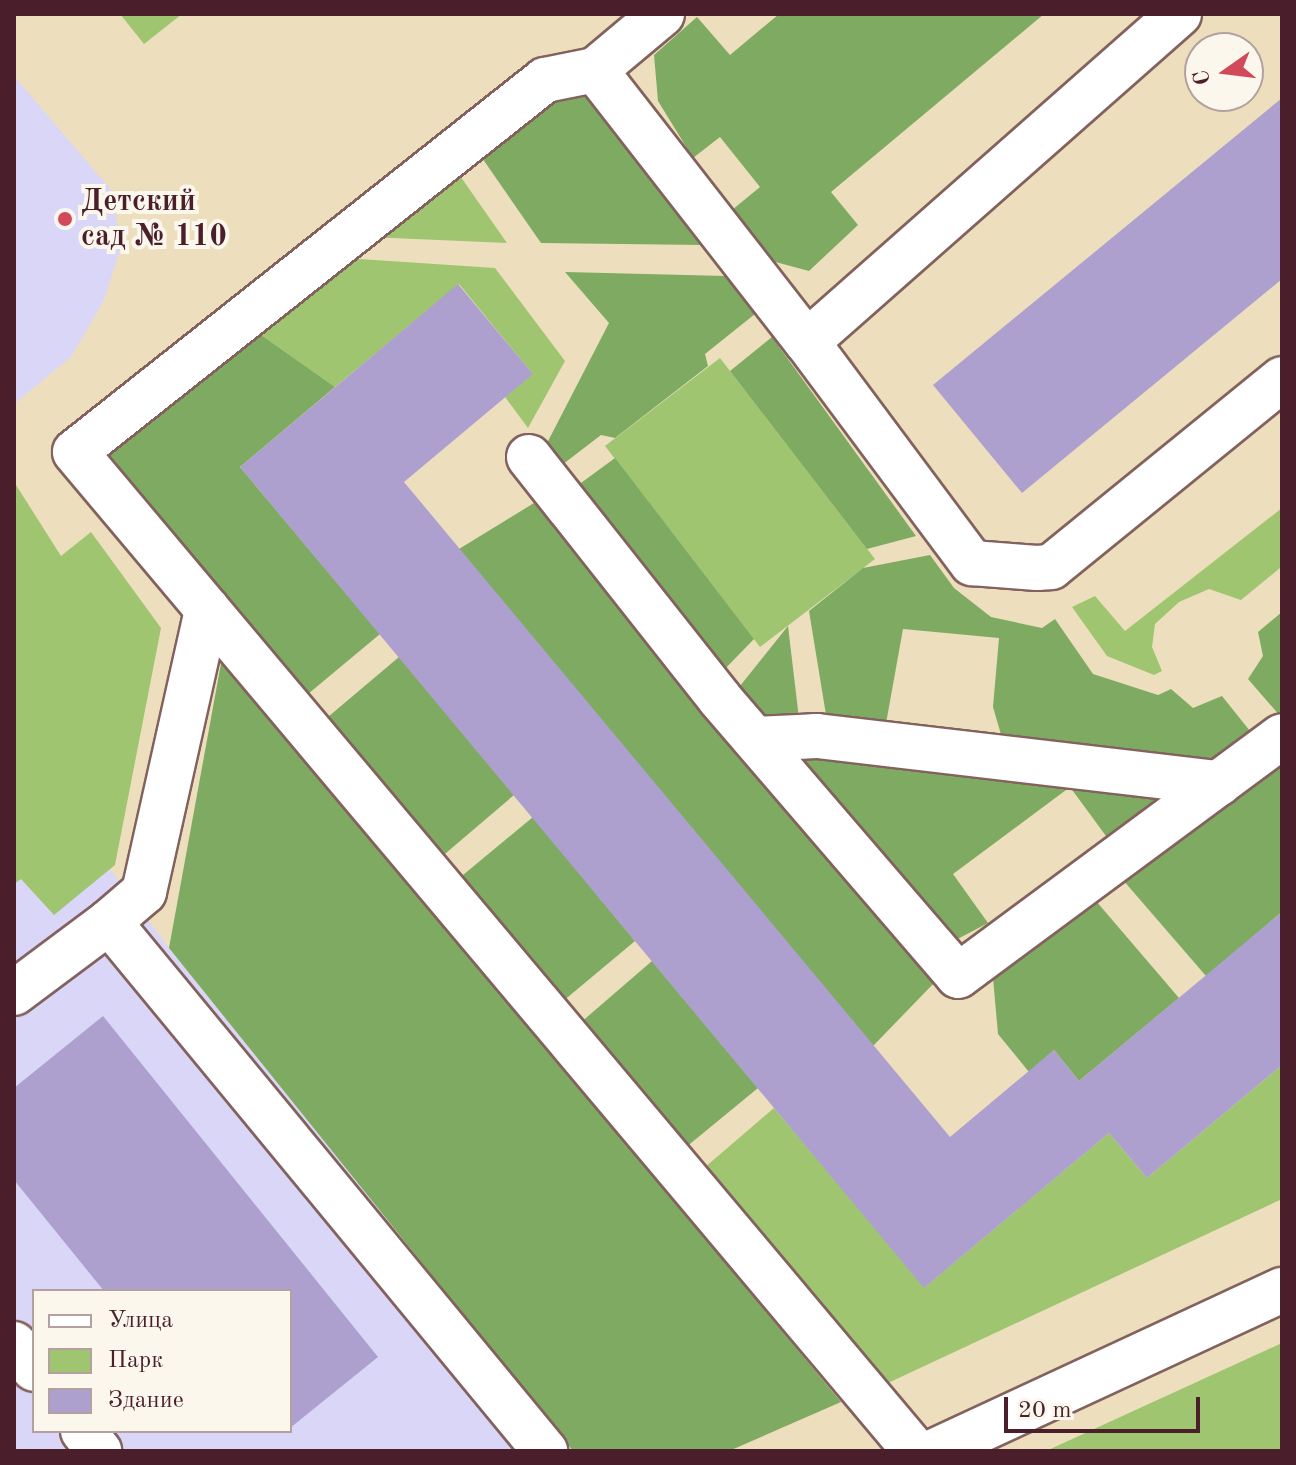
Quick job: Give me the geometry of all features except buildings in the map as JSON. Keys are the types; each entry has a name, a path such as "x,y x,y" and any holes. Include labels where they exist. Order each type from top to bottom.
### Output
{"street":[{"path":"662,14 595,70 545,80 75,452 915,1451"},
{"path":"807,342 1179,14"},
{"path":"595,70 807,342 972,563 1051,567 1282,379"},
{"path":"529,457 755,739 958,976 1282,736"},
{"path":"14,993 144,892 207,609"},
{"path":"755,739 817,736 1219,783"},
{"path":"109,922 545,1451"},
{"path":"935,1451 1282,1290"},
{"path":"14,1344 32,1366"},
{"path":"85,1433 99,1451"}],"shaded area":[{"name":"Детский сад № 110","path":"14,76 112,191 121,247 104,300 71,357 14,404"},
{"path":"14,741 169,948 573,1451 14,1451"}],"green space":[{"path":"120,14 182,14 144,44"},
{"path":"779,14 1044,14 831,192 858,225 809,271 768,260 732,220 732,210 760,187 720,137 693,158 658,101 654,55 697,17 730,55"},
{"path":"567,95 589,96 703,245 541,243 480,155 544,104"},
{"path":"458,173 507,243 369,237"},
{"path":"344,258 495,268 565,361 528,428 505,397 532,373 459,284 335,387 251,328"},
{"path":"565,272 726,276 755,314 705,354 708,366 615,438 601,435 558,468 545,447 609,323"},
{"path":"251,328 335,387 240,467 380,634 302,699 95,448"},
{"path":"772,337 916,536 867,549 730,371"},
{"path":"720,358 875,559 760,647 605,446"},
{"path":"615,458 754,639 718,676 570,491"},
{"path":"16,485 61,556 91,532 161,628 115,865 54,915 21,879 14,884"},
{"path":"534,503 936,981 873,1046 459,549"},
{"path":"1282,508 1280,568 1241,600 1209,589 1179,602 1155,624 1152,647 1162,671 1154,675 1107,656 1072,607 1095,596 1125,631"},
{"path":"930,555 954,588 991,617 1042,628 1055,619 1093,674 1158,695 1171,689 1193,708 1222,696 1254,736 1215,769 1004,745 993,707 999,638 903,629 885,729 828,727 809,611 863,568"},
{"path":"1282,612 1281,717 1248,679 1263,656 1258,632"},
{"path":"788,626 800,727 754,729 732,696"},
{"path":"399,657 514,795 439,859 322,722"},
{"path":"222,658 841,1402 729,1451 573,1451 169,948"},
{"path":"807,757 1168,792 1106,836 1070,787 953,874 988,923 950,943 804,772"},
{"path":"1282,762 1282,912 1206,976 1123,880"},
{"path":"533,817 635,941 562,1002 457,880"},
{"path":"1096,901 1179,998 1079,1081 1054,1050 1029,1072 998,1034 993,978"},
{"path":"652,961 758,1088 685,1148 579,1024"},
{"path":"1282,1065 1282,1199 888,1383 704,1168 774,1108 925,1287 1109,1133 1147,1178"},
{"path":"1282,1343 1282,1451 1046,1451"}],"place":[{"name":"Детский сад № 110","path":"65,219"}]}
